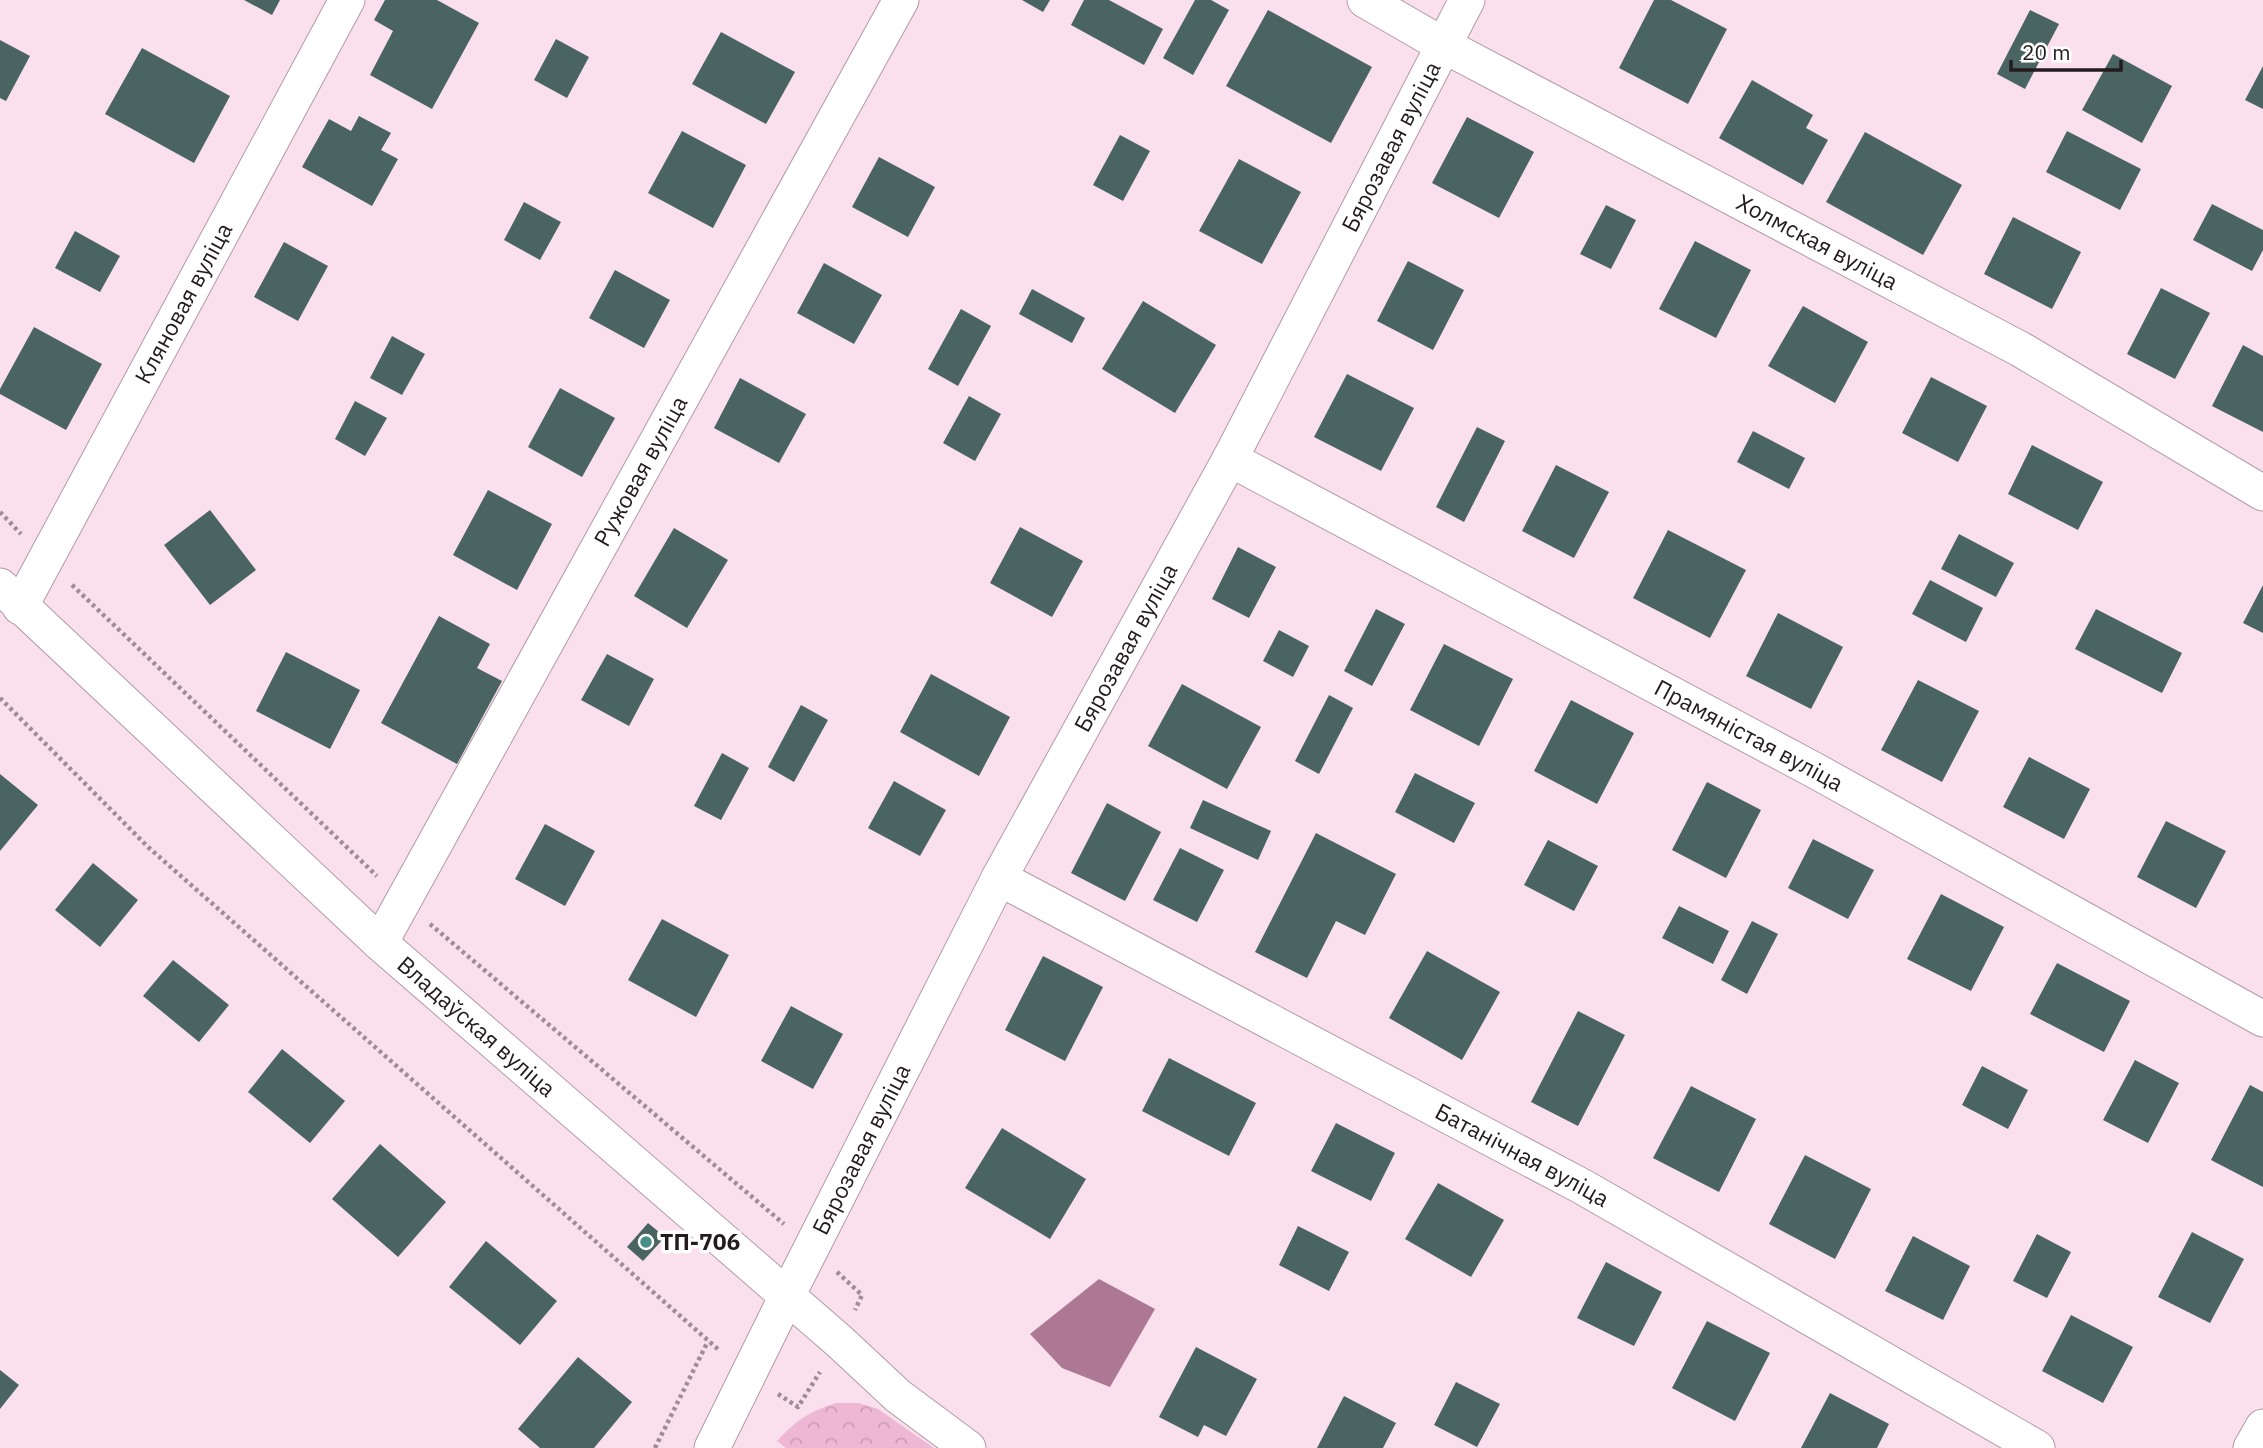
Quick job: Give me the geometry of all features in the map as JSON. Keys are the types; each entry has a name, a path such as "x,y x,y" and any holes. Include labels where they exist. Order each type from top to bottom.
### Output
{"street":[{"name":"Кляновая вуліца","path":"10,597 347,0"},
{"name":"Ружовая вуліца","path":"380,943 901,0"},
{"name":"Холмская вуліца","path":"1365,0 1443,45 2020,349 2263,493"},
{"name":"Бярозавая вуліца","path":"712,1448 999,878 1230,459 1467,0"},
{"name":"Прамяністая вуліца","path":"1230,459 1814,770 2263,1019"},
{"name":"Владаўская вуліца","path":"10,597 380,943 787,1296 898,1396 968,1448"},
{"name":"Батанічная вуліца","path":"999,878 1583,1187 2037,1448"},
{"path":"2251,1448 2263,1427"}],"path":[{"path":"655,1448 708,1341"}],"green space":[{"path":"836,1403 859,1403 878,1409 934,1448 786,1448 777,1441 804,1417"}],"shaded area":[{"path":"1099,1279 1155,1309 1110,1387 1062,1368 1030,1334"}],"building":[{"path":"244,0 280,0 272,15"},
{"path":"385,0 437,0 479,23 432,109 370,75 393,31 374,20"},
{"path":"1022,0 1050,0 1043,12"},
{"path":"1084,0 1109,0 1163,29 1144,65 1071,25"},
{"path":"1195,0 1211,0 1229,10 1193,75 1163,58"},
{"path":"1654,0 1671,0 1727,29 1688,104 1619,68"},
{"path":"1268,10 1372,67 1331,143 1226,86"},
{"path":"2030,10 2059,24 2025,89 1997,74"},
{"path":"721,32 795,72 766,124 692,84"},
{"path":"556,39 589,57 567,98 534,80"},
{"path":"0,40 30,56 6,101 0,98"},
{"path":"142,48 230,96 194,163 105,114"},
{"path":"2113,54 2172,86 2142,143 2082,110"},
{"path":"2263,66 2263,109 2245,100"},
{"path":"1752,80 1813,115 1806,128 1828,140 1803,185 1719,138"},
{"path":"359,116 391,133 381,150 398,159 372,206 302,167 329,119 351,131"},
{"path":"1467,117 1534,152 1499,218 1432,183"},
{"path":"682,131 746,165 713,228 648,193"},
{"path":"2067,131 2141,169 2120,210 2046,172"},
{"path":"1865,132 1962,185 1923,255 1826,202"},
{"path":"1120,135 1150,151 1123,201 1093,185"},
{"path":"879,157 935,187 908,237 852,207"},
{"path":"1239,159 1301,192 1262,264 1199,231"},
{"path":"524,202 561,222 540,260 504,240"},
{"path":"2212,204 2263,230 2263,250 2252,271 2193,240"},
{"path":"1606,205 1636,220 1611,269 1580,254"},
{"path":"2013,217 2081,252 2052,309 1984,274"},
{"path":"75,231 120,256 100,292 55,268"},
{"path":"1695,241 1751,270 1716,338 1659,309"},
{"path":"284,242 328,266 298,321 254,297"},
{"path":"1408,261 1464,290 1433,350 1377,321"},
{"path":"824,263 882,295 854,344 797,313"},
{"path":"615,270 670,300 644,348 589,318"},
{"path":"2161,288 2210,313 2175,379 2127,354"},
{"path":"1032,289 1085,318 1072,343 1019,314"},
{"path":"1143,301 1216,345 1175,413 1102,369"},
{"path":"1803,306 1868,342 1835,403 1768,366"},
{"path":"961,309 991,326 958,386 928,369"},
{"path":"34,327 102,364 66,430 0,394 0,389"},
{"path":"392,336 425,354 402,395 370,378"},
{"path":"2243,345 2263,356 2263,432 2212,406"},
{"path":"1347,374 1414,408 1381,471 1314,437"},
{"path":"1931,377 1987,406 1958,462 1902,433"},
{"path":"740,378 806,414 779,463 714,428"},
{"path":"560,388 615,418 582,477 528,447"},
{"path":"969,396 1001,414 975,461 943,443"},
{"path":"355,401 387,418 365,456 335,439"},
{"path":"1477,427 1505,441 1464,522 1436,507"},
{"path":"1753,431 1805,458 1789,489 1737,462"},
{"path":"2032,445 2103,482 2078,530 2008,494"},
{"path":"1556,465 1609,492 1574,558 1522,531"},
{"path":"488,490 552,524 517,590 453,555"},
{"path":"210,510 256,570 210,605 164,545"},
{"path":"1020,527 1083,561 1052,617 990,583"},
{"path":"674,528 728,560 687,628 634,596"},
{"path":"1668,530 1746,570 1710,638 1633,598"},
{"path":"1959,534 2014,563 1996,597 1941,569"},
{"path":"1238,547 1276,567 1249,618 1212,599"},
{"path":"1930,580 1983,608 1966,642 1912,614"},
{"path":"2263,585 2263,633 2243,623"},
{"path":"1376,609 1405,624 1372,686 1344,671"},
{"path":"2096,609 2182,653 2162,693 2075,649"},
{"path":"1778,613 1843,647 1811,709 1746,676"},
{"path":"439,616 490,644 477,668 502,681 457,764 381,723"},
{"path":"1279,630 1309,646 1293,677 1263,661"},
{"path":"1444,644 1513,679 1479,746 1410,710"},
{"path":"286,652 360,690 330,749 256,711"},
{"path":"607,654 654,679 629,726 581,700"},
{"path":"931,674 1010,717 979,776 900,732"},
{"path":"1918,680 1979,711 1942,782 1881,750"},
{"path":"1182,684 1261,727 1227,789 1148,746"},
{"path":"1329,695 1353,708 1319,774 1295,761"},
{"path":"1571,700 1634,733 1597,804 1534,771"},
{"path":"801,705 828,720 794,782 768,767"},
{"path":"722,753 749,768 721,820 694,806"},
{"path":"2029,757 2090,789 2064,839 2003,807"},
{"path":"1415,773 1475,803 1454,843 1395,812"},
{"path":"0,774 38,805 0,851"},
{"path":"894,781 946,810 920,856 868,828"},
{"path":"1707,782 1761,810 1726,878 1672,850"},
{"path":"1203,800 1271,831 1258,860 1190,828"},
{"path":"1107,803 1161,832 1125,901 1071,873"},
{"path":"2166,821 2226,851 2196,908 2137,877"},
{"path":"545,824 595,851 565,906 515,879"},
{"path":"1316,833 1396,874 1365,935 1336,921 1307,978 1255,952"},
{"path":"1813,839 1874,870 1848,919 1788,888"},
{"path":"1548,840 1598,866 1574,911 1524,885"},
{"path":"1180,848 1224,870 1197,922 1153,900"},
{"path":"93,863 138,900 100,947 55,910"},
{"path":"1941,894 2004,927 1971,991 1907,959"},
{"path":"1679,906 1729,931 1713,964 1662,938"},
{"path":"662,919 729,955 696,1017 628,980"},
{"path":"1752,921 1778,934 1747,994 1721,980"},
{"path":"1427,951 1500,992 1462,1060 1389,1018"},
{"path":"1043,956 1103,987 1065,1061 1005,1030"},
{"path":"173,960 229,1005 199,1042 143,996"},
{"path":"2057,963 2130,1001 2104,1052 2030,1014"},
{"path":"791,1006 843,1034 813,1089 761,1061"},
{"path":"1578,1011 1625,1035 1578,1126 1531,1102"},
{"path":"282,1049 345,1101 310,1143 248,1092"},
{"path":"1169,1058 1256,1103 1229,1156 1142,1111"},
{"path":"2135,1060 2179,1083 2148,1143 2103,1120"},
{"path":"1982,1066 2028,1090 2008,1129 1962,1105"},
{"path":"2250,1085 2263,1092 2263,1187 2211,1160"},
{"path":"1691,1086 1756,1119 1719,1192 1653,1158"},
{"path":"1336,1123 1395,1153 1371,1201 1311,1171"},
{"path":"1002,1128 1086,1179 1050,1239 965,1188"},
{"path":"380,1144 446,1202 398,1257 332,1199"},
{"path":"1805,1155 1871,1189 1835,1259 1769,1224"},
{"path":"1438,1183 1504,1220 1471,1277 1405,1239"},
{"name":"ТП-706","path":"648,1223 665,1237 643,1261 627,1247"},
{"path":"1298,1226 1349,1252 1329,1291 1279,1265"},
{"path":"2192,1232 2244,1259 2210,1323 2158,1297"},
{"path":"2037,1234 2071,1252 2047,1298 2013,1281"},
{"path":"1913,1236 1970,1266 1943,1320 1885,1291"},
{"path":"486,1241 557,1301 520,1345 449,1287"},
{"path":"1606,1262 1662,1292 1634,1346 1577,1318"},
{"path":"2071,1315 2133,1347 2103,1403 2042,1371"},
{"path":"1707,1321 1770,1353 1735,1421 1672,1388"},
{"path":"1196,1347 1257,1379 1226,1436 1204,1425 1198,1437 1159,1417"},
{"path":"578,1357 632,1402 594,1448 540,1448 518,1429"},
{"path":"0,1370 19,1385 0,1409"},
{"path":"1456,1382 1500,1404 1477,1447 1434,1425"},
{"path":"1830,1393 1889,1424 1877,1448 1801,1448"},
{"path":"1344,1396 1396,1423 1383,1448 1317,1448"}],"place":[{"name":"ТП-706","path":"646,1242"}]}
